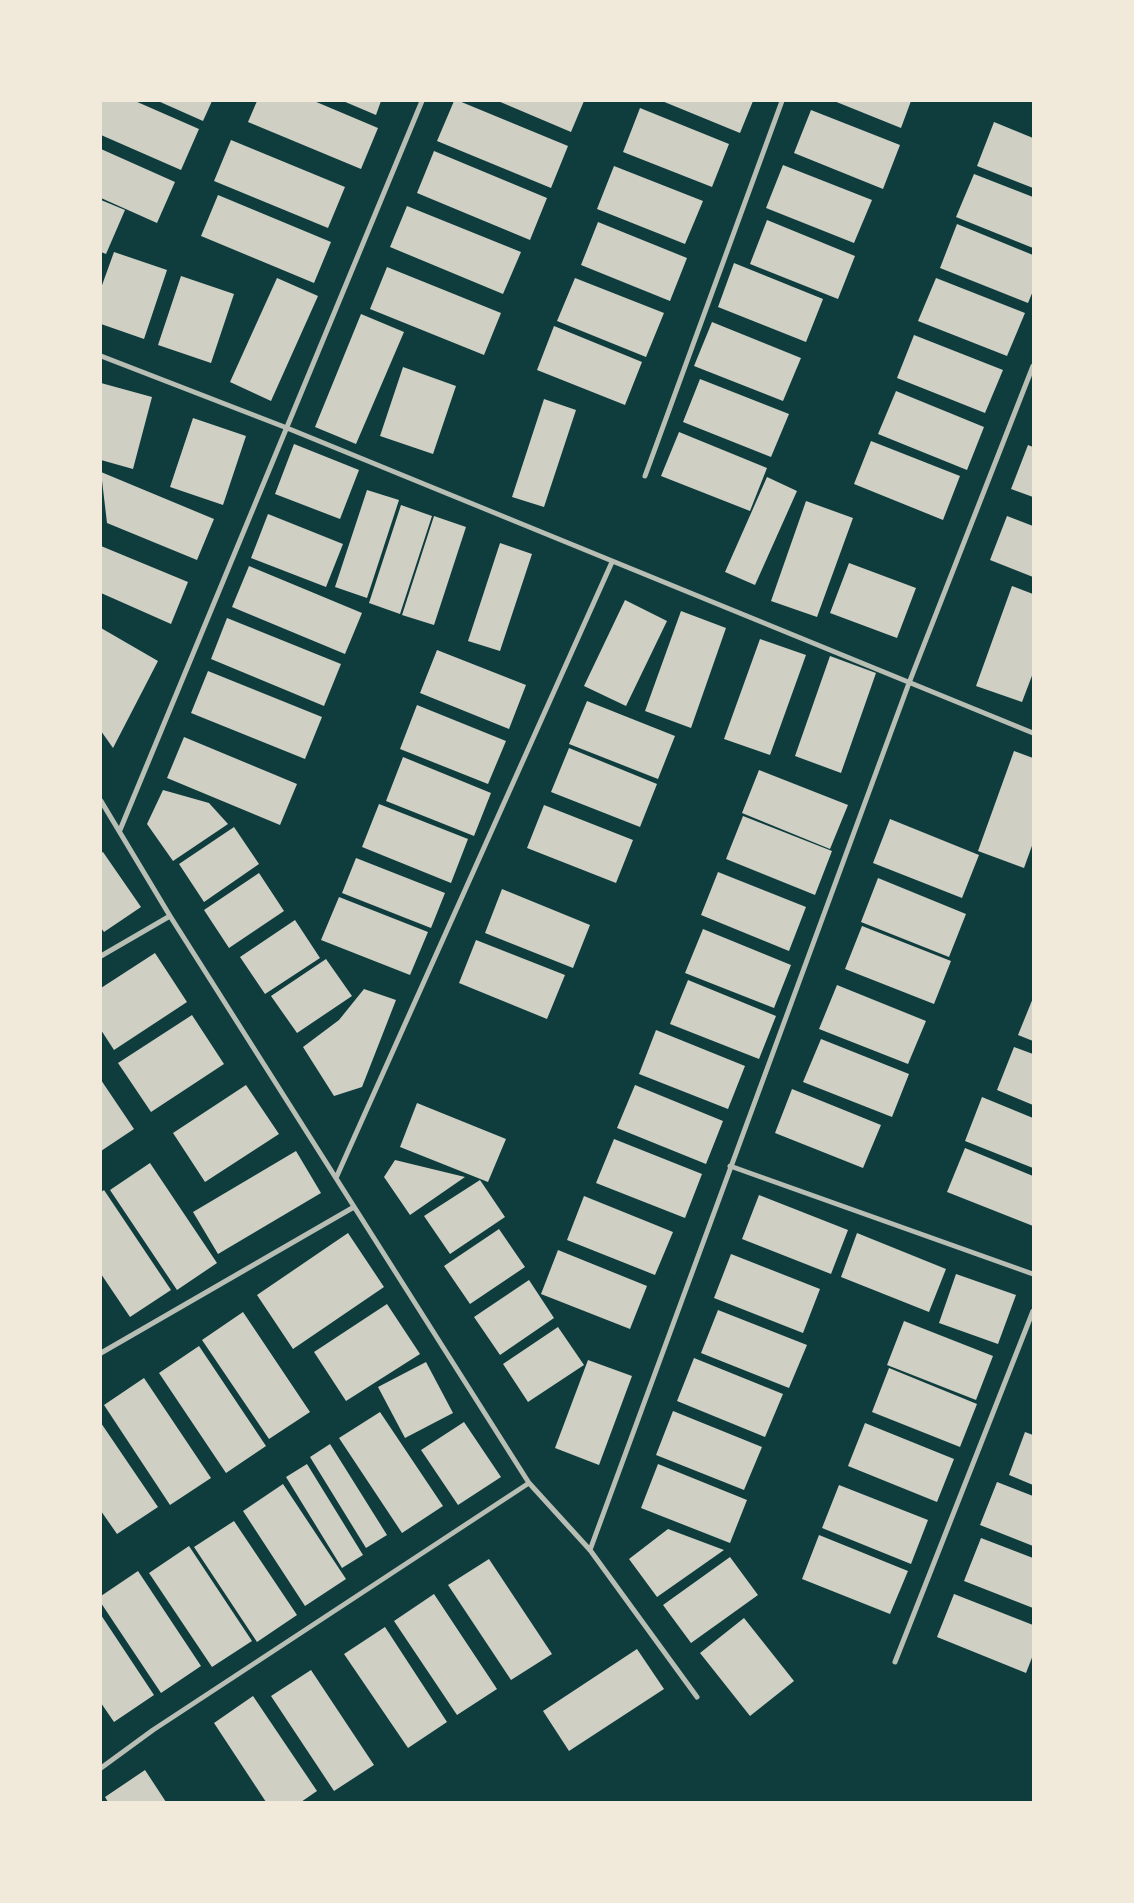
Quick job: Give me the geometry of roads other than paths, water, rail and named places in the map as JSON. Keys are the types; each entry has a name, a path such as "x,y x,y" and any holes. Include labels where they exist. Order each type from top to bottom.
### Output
{"street":[{"path":"120,830 422,101"},
{"path":"646,476 782,101"},
{"path":"101,356 287,428 1033,733"},
{"path":"590,1550 909,683 1033,366"},
{"path":"336,1178 612,562"},
{"path":"101,801 170,916 529,1483 590,1550 696,1697"},
{"path":"101,956 170,916"},
{"path":"730,1166 1033,1274"},
{"path":"101,1354 354,1207"},
{"path":"894,1662 1033,1310"},
{"path":"101,1768 153,1730 529,1483"}]}
